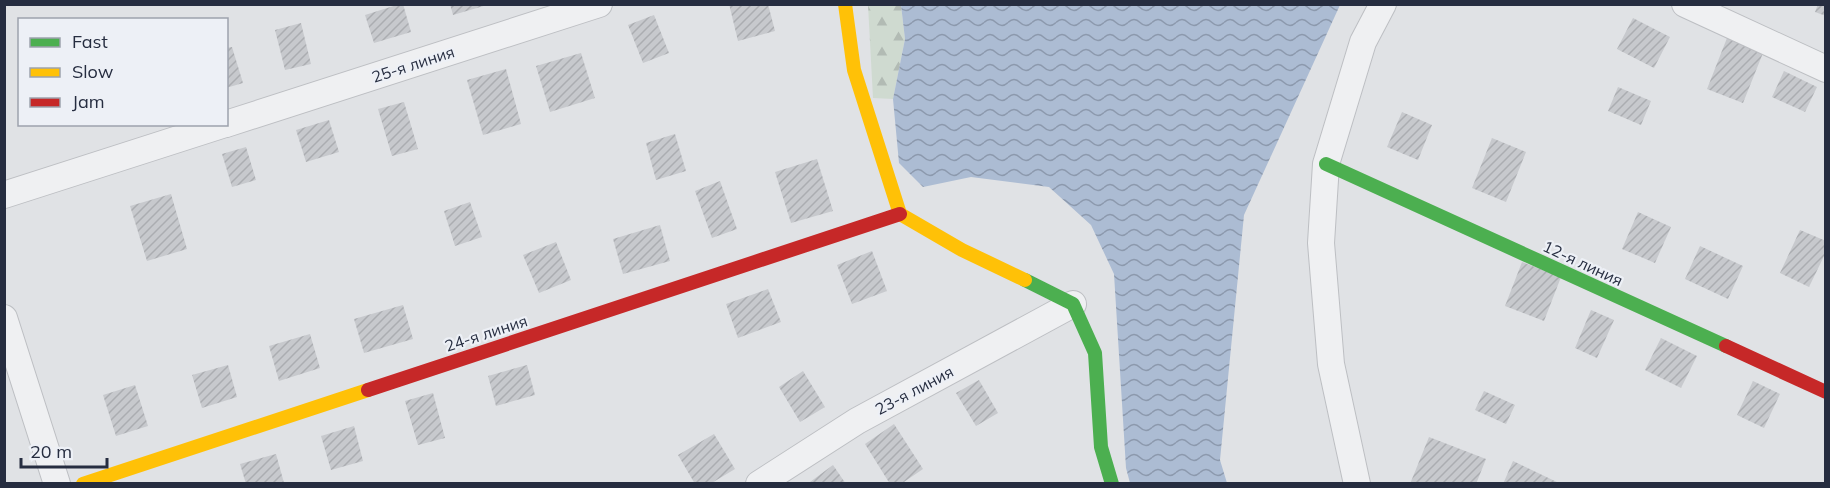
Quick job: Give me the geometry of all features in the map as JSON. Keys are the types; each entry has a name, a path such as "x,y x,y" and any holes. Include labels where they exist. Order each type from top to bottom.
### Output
{"street":[{"name":"25-я линия","path":"228,123 599,4"},
{"path":"845,4 854,69 900,214 962,250 1073,304 1095,352 1101,447 1112,483"},
{"path":"1357,483 1331,364 1321,243 1326,164 1363,42 1383,4"},
{"path":"1685,4 1826,69"},
{"name":"25-я линия","path":"4,195 220,126"},
{"name":"12-я линия","path":"1326,164 1826,392"},
{"name":"24-я линия","path":"83,483 900,214"},
{"name":"23-я линия","path":"759,483 856,421 1073,304"},
{"path":"4,318 57,483"}],"green space":[{"path":"868,5 901,5 905,39 893,99 873,98"}],"water":[{"path":"901,5 1340,5 1244,215 1220,460 1227,483 1130,483 1126,468 1114,274 1091,225 1049,187 971,177 923,187 899,163 893,99 905,39"}],"building":[{"path":"403,4 411,32 374,43 365,15"},
{"path":"450,4 487,4 487,5 453,15"},
{"path":"729,4 768,4 775,31 738,41"},
{"path":"1818,4 1826,4 1826,16 1815,12"},
{"path":"654,15 669,53 643,63 628,25"},
{"path":"1633,18 1670,37 1654,68 1617,49"},
{"path":"301,23 311,64 285,70 275,30"},
{"path":"1727,38 1763,53 1743,103 1707,89"},
{"path":"232,47 243,83 228,87 228,48"},
{"path":"581,53 595,98 550,112 536,66"},
{"path":"506,69 521,124 483,135 467,80"},
{"path":"1784,71 1817,87 1805,112 1772,97"},
{"path":"1618,87 1651,101 1641,125 1608,111"},
{"path":"404,102 418,149 392,156 378,109"},
{"path":"1402,112 1432,125 1418,160 1387,147"},
{"path":"329,120 339,152 306,162 296,130"},
{"path":"675,134 686,171 656,180 646,143"},
{"path":"1492,138 1526,152 1506,202 1472,188"},
{"path":"246,147 256,180 232,187 222,154"},
{"path":"817,159 833,211 791,223 775,172"},
{"path":"720,181 737,229 712,238 695,191"},
{"path":"171,194 187,249 147,261 130,206"},
{"path":"470,202 482,237 455,246 444,211"},
{"path":"1638,212 1671,227 1655,263 1622,249"},
{"path":"660,225 670,261 623,274 613,239"},
{"path":"1800,230 1826,241 1826,252 1809,287 1780,273"},
{"path":"556,242 571,280 539,293 523,255"},
{"path":"1700,246 1743,266 1728,299 1685,279"},
{"path":"872,251 887,291 852,304 837,265"},
{"path":"1522,262 1561,277 1544,321 1505,306"},
{"path":"768,289 781,322 738,338 726,304"},
{"path":"403,305 413,339 364,353 354,319"},
{"path":"1591,310 1614,320 1597,358 1575,348"},
{"path":"310,334 320,368 279,381 269,346"},
{"path":"1661,338 1697,356 1681,388 1645,370"},
{"path":"228,365 237,397 202,408 192,375"},
{"path":"527,365 535,395 496,406 488,376"},
{"path":"803,371 825,407 800,422 779,387"},
{"path":"979,380 998,413 976,426 956,393"},
{"path":"1753,381 1780,394 1764,428 1737,415"},
{"path":"135,385 148,426 116,436 103,395"},
{"path":"1484,391 1515,405 1506,424 1475,410"},
{"path":"433,393 445,438 418,445 405,401"},
{"path":"894,424 923,469 901,484 890,484 865,444"},
{"path":"354,426 363,461 331,470 321,436"},
{"path":"714,434 735,469 710,484 695,484 678,455"},
{"path":"1429,437 1486,459 1476,484 1410,484"},
{"path":"276,454 284,483 246,484 240,464"},
{"path":"1513,461 1561,484 1503,484"},
{"path":"833,465 846,484 811,484 810,482"}],"traffic: fast":[{"path":"1326,164 1726,346"},
{"path":"1025,280 1073,304 1095,353 1101,447 1112,484"}],"traffic: slow":[{"path":"845,4 854,70 900,214 962,250 1025,280"},
{"path":"83,484 368,390"}],"traffic: jam":[{"path":"368,390 900,214"},
{"path":"1726,346 1826,392"}]}
